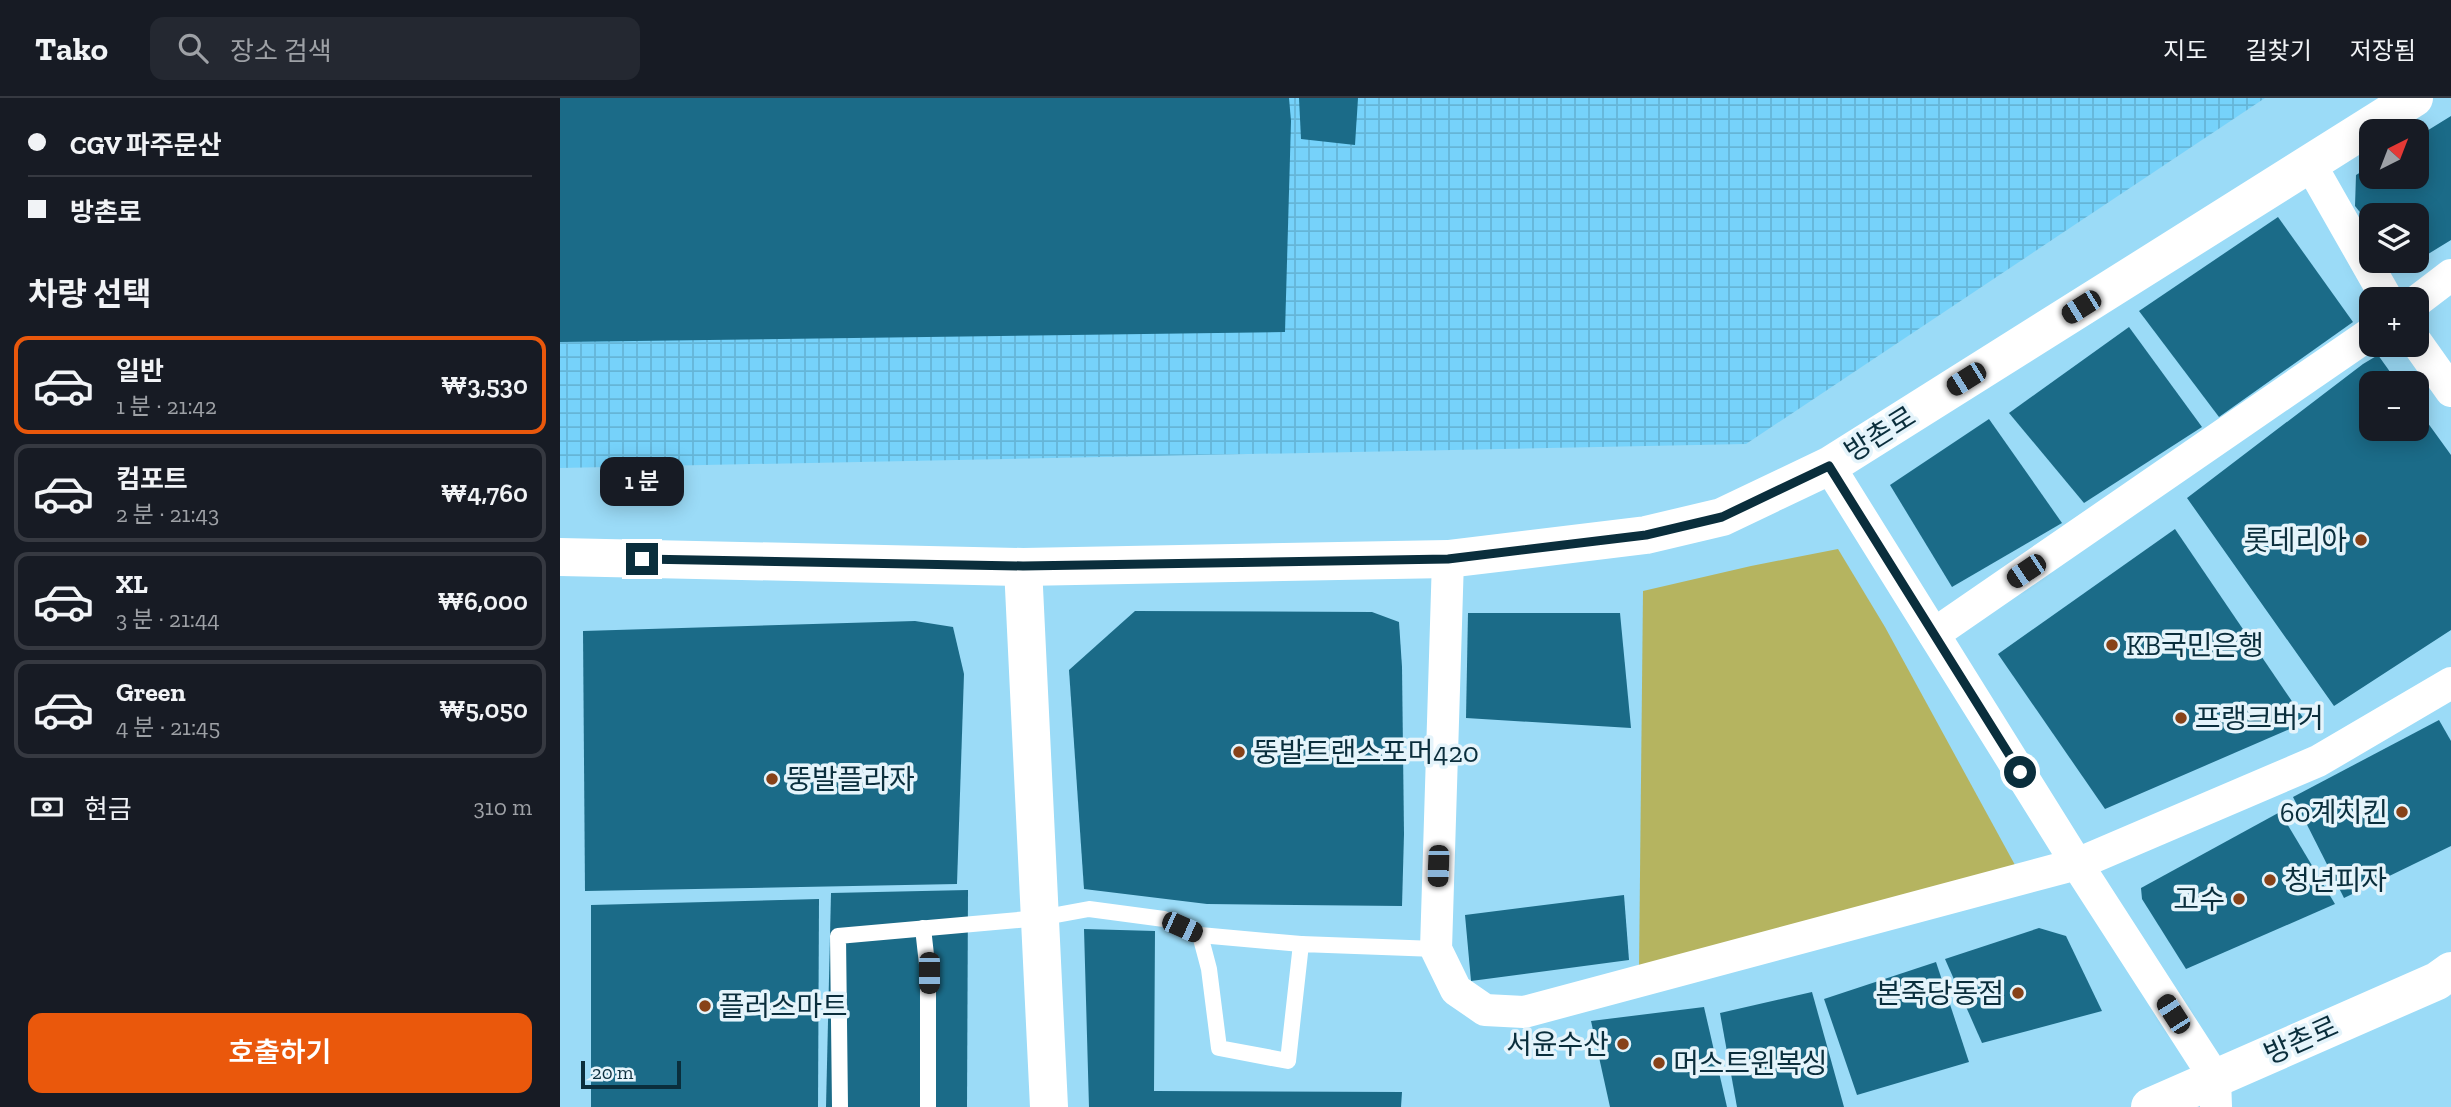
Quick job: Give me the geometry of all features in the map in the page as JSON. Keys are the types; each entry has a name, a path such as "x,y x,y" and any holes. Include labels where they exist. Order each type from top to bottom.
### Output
{"street":[{"name":"방촌로","path":"560,557 1023,566 1448,559 1646,535 1722,517 1829,466 2414,98"},
{"path":"2309,162 2381,287"},
{"path":"2429,291 2451,275"},
{"path":"1934,634 2359,341"},
{"path":"2427,357 2451,391"},
{"path":"1829,466 2216,1093"},
{"path":"1448,559 1436,949 1455,990 1485,1010 1524,1012 2077,864 2318,761 2451,683"},
{"path":"1023,566 1049,1107"},
{"name":"방촌로","path":"2150,1107 2216,1093 2437,981 2451,971"}],"lane":[{"path":"840,1107 838,936 1040,918 1089,909 1164,919 1200,935 1301,944 1436,949"},
{"path":"923,928 929,973 928,1107"},
{"path":"1200,935 1209,969 1219,1048 1288,1061 1301,944"}],"shaded area":[{"path":"560,98 2265,98 1746,444 560,468"},
{"path":"1838,549 1885,627 2015,865 1639,970 1643,591"}],"building":[{"path":"560,98 1289,98 1291,121 1285,332 560,342"},
{"path":"1299,98 1358,98 1355,145 1301,139"},
{"path":"2451,116 2451,240 2429,253 2429,203 2359,203 2359,211 2355,206 2356,175 2359,173 2359,189 2429,189 2429,130"},
{"path":"2278,217 2353,322 2219,417 2139,311"},
{"path":"2129,327 2202,427 2084,503 2009,413"},
{"path":"2379,357 2389,371 2359,371 2359,441 2429,441 2429,425 2451,455 2451,630 2334,706 2187,498 2363,364"},
{"path":"1989,419 2062,523 1952,587 1890,485"},
{"path":"2175,529 2306,722 2105,809 1998,654"},
{"name":"뚱발트랜스포머420","path":"1135,611 1372,612 1399,622 1404,834 1402,906 1207,904 1084,889 1069,670"},
{"path":"1468,613 1620,613 1631,728 1466,718"},
{"name":"뚱발플라자","path":"915,621 953,627 964,674 957,884 585,891 583,631"},
{"path":"2439,720 2451,741 2451,846 2344,898 2293,797"},
{"path":"2280,812 2335,904 2186,969 2142,899 2141,888"},
{"path":"968,890 967,1107 826,1107 831,893"},
{"path":"1624,895 1629,960 1471,981 1465,915"},
{"name":"플러스마트","path":"819,899 818,1107 591,1107 591,905"},
{"path":"2039,928 2066,936 2102,1011 1982,1043 1945,959"},
{"path":"1084,929 1155,931 1154,1091 1402,1092 1401,1107 1089,1107"},
{"path":"1936,962 1969,1062 1857,1095 1824,999"},
{"path":"1812,992 1844,1107 1737,1107 1720,1013"},
{"path":"1704,1007 1727,1107 1610,1107 1591,1021"}],"place":[{"name":"롯데리아","path":"2361,540"},
{"name":"KB국민은행","path":"2112,645"},
{"name":"프랭크버거","path":"2181,718"},
{"name":"뚱발트랜스포머420","path":"1239,752"},
{"name":"뚱발플라자","path":"772,779"},
{"name":"60계치킨","path":"2402,812"},
{"name":"청년피자","path":"2270,880"},
{"name":"고수","path":"2239,899"},
{"name":"본죽당동점","path":"2018,993"},
{"name":"플러스마트","path":"705,1006"},
{"name":"서윤수산","path":"1623,1044"},
{"name":"머스트윈복싱","path":"1659,1063"}],"route":[{"path":"642,559 1023,566 1448,559 1646,535 1722,517 1829,466 2020,772"}]}
